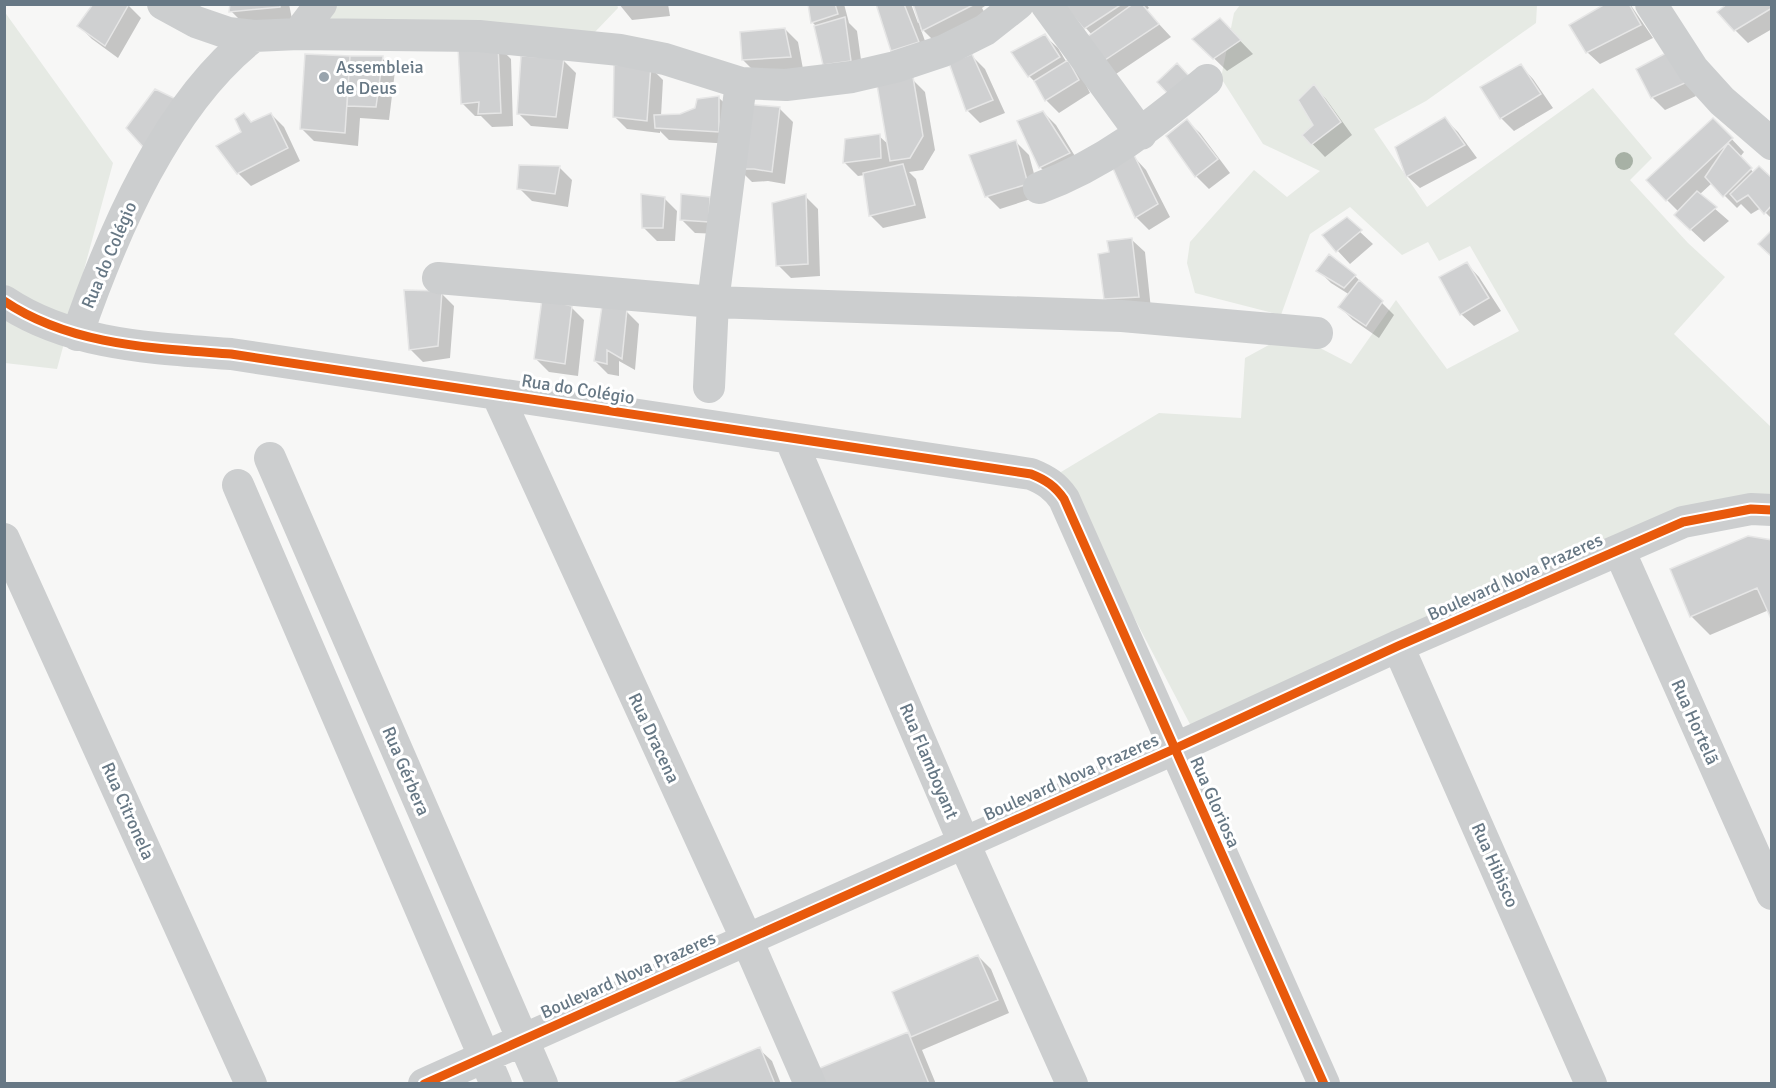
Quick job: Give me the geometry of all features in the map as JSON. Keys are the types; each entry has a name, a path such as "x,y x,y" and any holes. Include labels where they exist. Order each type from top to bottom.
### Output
{"street":[{"path":"163,4 207,26 228,33 254,36 298,34 479,36 620,50 665,59 741,83 786,85 896,67 943,51 985,30 1018,4"},
{"path":"298,34 321,4"},
{"path":"1046,4 1141,134"},
{"path":"1651,4 1693,69 1722,101 1772,144"},
{"name":"Rua do Colégio","path":"254,36 236,50 176,122 140,183 123,219 77,335 147,348 231,354 1031,474 1051,483 1064,500"},
{"path":"1039,188 1071,176 1141,134 1207,80"},
{"path":"709,387 713,302 741,83"},
{"path":"438,278 713,302 1122,316 1317,333"},
{"path":"4,301 22,313 77,335"},
{"name":"Rua Dracena","path":"497,394 810,1083"},
{"name":"Rua Flamboyant","path":"790,438 964,843 1072,1083"},
{"name":"Rua Gérbera","path":"270,458 542,1083"},
{"path":"238,485 490,1070"},
{"name":"Rua Gloriosa","path":"1064,500 1324,1083"},
{"name":"Boulevard Nova Prazeres","path":"424,1083 490,1070 523,1040 1174,749 1398,646 1683,522 1751,509 1772,510"},
{"name":"Rua Citronela","path":"4,539 251,1083"},
{"name":"Rua Hortelã","path":"1619,550 1772,894"},
{"name":"Rua Hibisco","path":"1398,646 1591,1083"}],"shaded area":[{"path":"335,4 617,4 618,8 594,33 329,20"},
{"path":"1240,5 1537,5 1536,23 1426,101 1374,129 1427,207 1593,88 1652,158 1630,180 1688,243 1725,277 1674,334 1771,427 1771,510 1751,509 1191,726 1071,497 1056,475 1159,413 1241,418 1245,358 1291,333 1351,364 1396,300 1447,369 1519,331 1470,246 1439,261 1428,242 1402,255 1350,207 1310,234 1281,315 1195,293 1187,263 1190,242 1254,170 1287,197 1320,171 1263,144 1221,78 1234,13"},
{"path":"4,11 113,163 57,369 5,363"}],"building":[{"path":"93,4 129,4 105,46 77,26"},
{"path":"230,4 280,4 280,7 229,12"},
{"path":"808,4 835,4 838,14 811,23"},
{"path":"876,4 904,4 919,42 891,51"},
{"path":"913,4 975,4 922,31"},
{"path":"1063,4 1122,4 1084,29"},
{"path":"1133,4 1142,4 1159,24 1099,64 1084,39"},
{"path":"1605,4 1629,4 1641,25 1586,53 1569,25"},
{"path":"1727,4 1772,4 1772,8 1734,31 1717,12"},
{"path":"845,17 851,61 823,65 814,26"},
{"path":"1220,18 1241,40 1213,59 1192,39"},
{"path":"785,28 791,57 742,60 740,32"},
{"path":"1045,34 1060,57 1028,77 1011,52"},
{"path":"498,44 501,113 478,114 479,102 461,104 458,47"},
{"path":"1666,53 1685,83 1651,98 1636,69"},
{"path":"305,54 350,56 345,133 300,129"},
{"path":"972,54 993,100 966,111 949,63"},
{"path":"350,56 383,56 376,107 347,106"},
{"path":"521,56 564,58 556,117 517,114"},
{"path":"1068,60 1079,80 1045,101 1034,81"},
{"path":"1177,63 1189,76 1169,95 1157,82"},
{"path":"1521,64 1541,94 1500,119 1480,87"},
{"path":"614,65 651,65 647,121 613,117"},
{"path":"913,77 923,136 910,158 890,161 877,85"},
{"path":"1314,84 1341,122 1311,145 1302,135 1313,125 1298,100"},
{"path":"155,89 178,100 145,149 126,128"},
{"path":"719,96 719,132 655,128 654,115 680,114 695,108 697,99"},
{"path":"745,104 780,107 772,172 737,169"},
{"path":"1043,111 1070,153 1039,168 1017,121"},
{"path":"244,113 251,122 271,113 288,148 237,174 216,146 241,132 235,119"},
{"path":"1445,117 1465,145 1406,177 1395,147"},
{"path":"1713,118 1733,138 1666,201 1646,180"},
{"path":"1187,119 1218,159 1195,177 1166,136"},
{"path":"880,134 881,158 843,163 845,139"},
{"path":"1016,140 1028,184 985,197 969,155"},
{"path":"1728,143 1752,168 1723,197 1705,177"},
{"path":"1134,155 1158,204 1135,218 1111,164"},
{"path":"903,164 915,205 869,216 863,173"},
{"path":"519,165 560,166 555,194 517,189"},
{"path":"1759,166 1772,178 1772,205 1764,214 1748,195 1737,202 1730,194"},
{"path":"1697,191 1717,207 1690,230 1674,215"},
{"path":"641,194 665,197 663,228 642,228"},
{"path":"681,194 710,197 709,222 680,220"},
{"path":"806,194 808,264 776,266 772,203"},
{"path":"1347,217 1362,230 1336,252 1322,235"},
{"path":"1772,230 1772,257 1758,244"},
{"path":"1132,238 1139,297 1104,299 1098,254 1109,252 1107,241"},
{"path":"1329,254 1356,275 1344,288 1316,271"},
{"path":"1467,262 1489,298 1460,315 1439,277"},
{"path":"1359,280 1383,301 1366,326 1338,307"},
{"path":"404,290 442,291 438,346 409,350"},
{"path":"542,299 572,306 565,364 534,359"},
{"path":"602,306 627,309 622,359 607,350 607,364 594,361"},
{"path":"1748,536 1772,540 1772,621 1757,588 1690,617 1670,569"},
{"path":"978,955 998,1000 911,1037 892,992"},
{"path":"908,1032 929,1084 821,1084 815,1070"},
{"path":"760,1047 775,1084 672,1084"}],"cycle path":[{"path":"4,301 30,316 57,327 114,342 172,350 231,354 1031,474 1046,481 1064,499 1324,1084"},
{"path":"424,1084 1174,749 1398,646 1683,522 1751,509 1772,510"}],"place":[{"name":"Assembleia de Deus","path":"324,77"}]}
